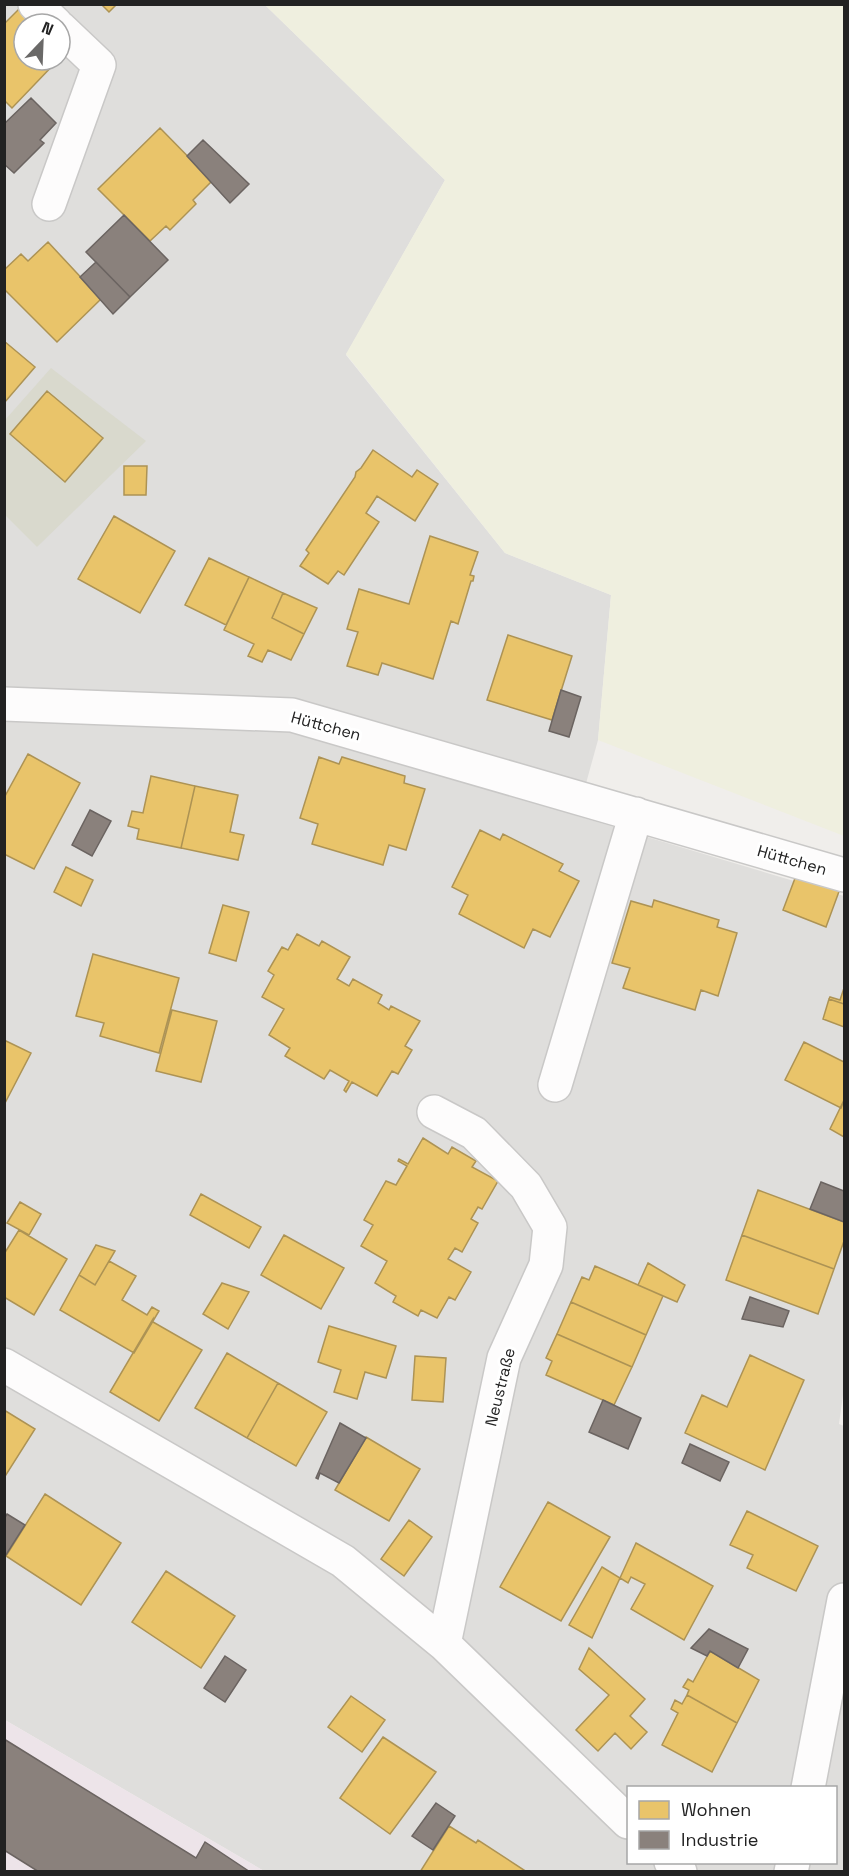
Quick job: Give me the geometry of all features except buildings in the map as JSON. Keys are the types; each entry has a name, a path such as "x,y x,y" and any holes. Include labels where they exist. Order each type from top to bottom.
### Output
{"street":[{"path":"50,204 99,65 72,39"},
{"name":"Hüttchen","path":"4,704 292,715 844,875"},
{"path":"555,1085 636,814"},
{"name":"Neustraße","path":"434,1112 474,1133 526,1186 550,1227 546,1265 504,1358 444,1644"},
{"path":"4,1365 344,1561 444,1644 627,1821"},
{"path":"808,1786 844,1600"}],"shaded area":[{"path":"5,5 265,5 445,180 346,355 505,553 611,595 598,740 577,816 844,896 844,1388 839,1424 844,1426 844,1871 264,1871 5,1720"},
{"path":"51,368 146,441 37,547 5,515 5,420"},
{"path":"5,1720 264,1871 5,1871"}],"green space":[{"path":"265,5 844,5 844,836 598,740 611,595 505,553 346,354 445,180"}]}
